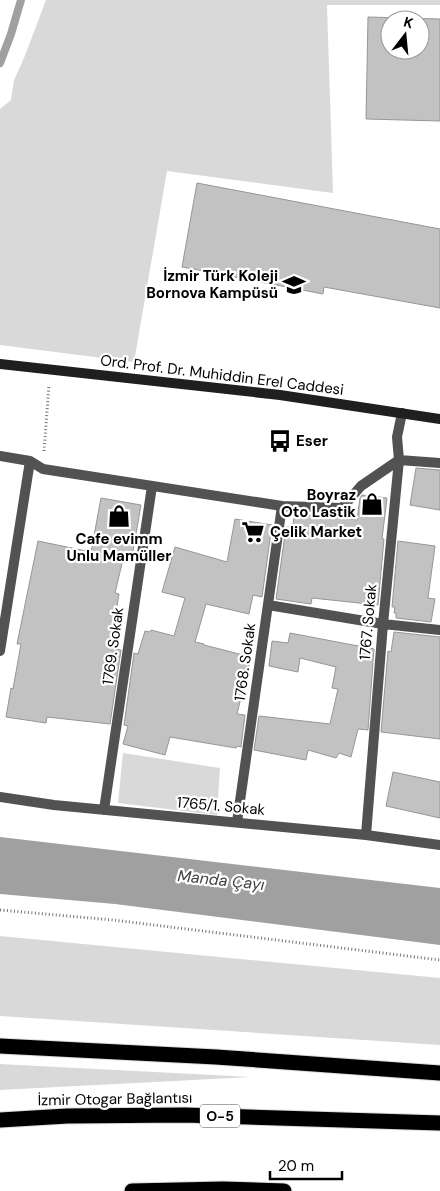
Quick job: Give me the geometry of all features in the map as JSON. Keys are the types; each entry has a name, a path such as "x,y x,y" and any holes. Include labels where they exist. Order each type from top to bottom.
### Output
{"highway":[{"path":"0,1046 216,1057 440,1073"},
{"name":"İzmir Otogar Bağlantısı","path":"0,1120 66,1116 185,1115 440,1122"},
{"path":"132,1191 223,1189 284,1191"}],"main road":[{"name":"Ord. Prof. Dr. Muhiddin Erel Caddesi","path":"0,364 280,395 440,419"}],"street":[{"name":"1767. Sokak","path":"366,835 383,624 399,460 397,437 402,413"},
{"path":"0,456 30,462 43,469 282,506 342,508 360,486 399,460 440,464"},
{"path":"0,651 30,462"},
{"name":"1769. Sokak","path":"104,810 152,486"},
{"name":"1768. Sokak","path":"237,822 282,506"},
{"path":"268,606 383,624 440,630"},
{"name":"1765/1. Sokak","path":"0,797 54,805 366,835 440,845"}],"path":[{"path":"43,469 50,370"},
{"path":"0,910 113,920 440,960"}],"shaded area":[{"path":"46,0 440,0 440,5 327,5 333,193 167,171 134,362 0,345 0,109 11,100 14,80"},
{"path":"123,753 220,768 217,815 118,803"},
{"path":"0,936 440,978 440,1045 0,1016"},
{"path":"0,1064 251,1077 0,1090"}],"water":[{"name":"Manda Çayı","path":"0,837 440,888 440,945 115,904 0,894"}],"building":[{"path":"368,17 380,17 380,60 430,60 430,19 440,19 440,121 366,119"},
{"path":"197,183 440,229 440,308 324,287 323,294 182,267"},
{"path":"416,468 440,470 440,510 410,505"},
{"path":"362,495 387,498 382,539 384,539 378,605 312,598 311,604 276,599 286,527 292,528 295,513 357,520"},
{"path":"101,498 141,505 132,557 124,555 115,593 119,594 114,624 119,625 115,649 121,650 110,724 47,717 46,723 6,717 21,644 17,644 38,541 91,552"},
{"path":"235,519 272,525 262,597 253,595 249,614 206,604 195,642 251,657 237,714 245,715 241,747 237,746 236,748 170,737 165,755 123,744 128,726 124,725 134,653 138,654 145,631 150,632 151,630 174,636 185,598 162,592 175,547 227,562"},
{"path":"398,541 435,546 428,598 435,599 431,622 396,618 396,613 394,613 395,607 392,607"},
{"path":"394,632 440,637 440,739 381,732 388,651 391,652"},
{"path":"290,633 374,649 368,730 358,729 351,757 339,753 336,758 308,750 306,760 254,750 259,716 330,724 338,689 332,688 336,667 300,658 298,672 269,666 272,641 288,643"},
{"path":"393,772 440,782 440,818 386,806"}],"waterway":[{"path":"0,63 21,0"}],"place":[{"name":"İzmir Türk Koleji Bornova Kampüsü","path":"294,285"},
{"name":"Eser","path":"280,441"},
{"name":"Boyraz Oto Lastik","path":"372,504"},
{"name":"Cafe evimm Unlu Mamüller","path":"119,516"},
{"name":"Çelik Market","path":"253,532"}]}
